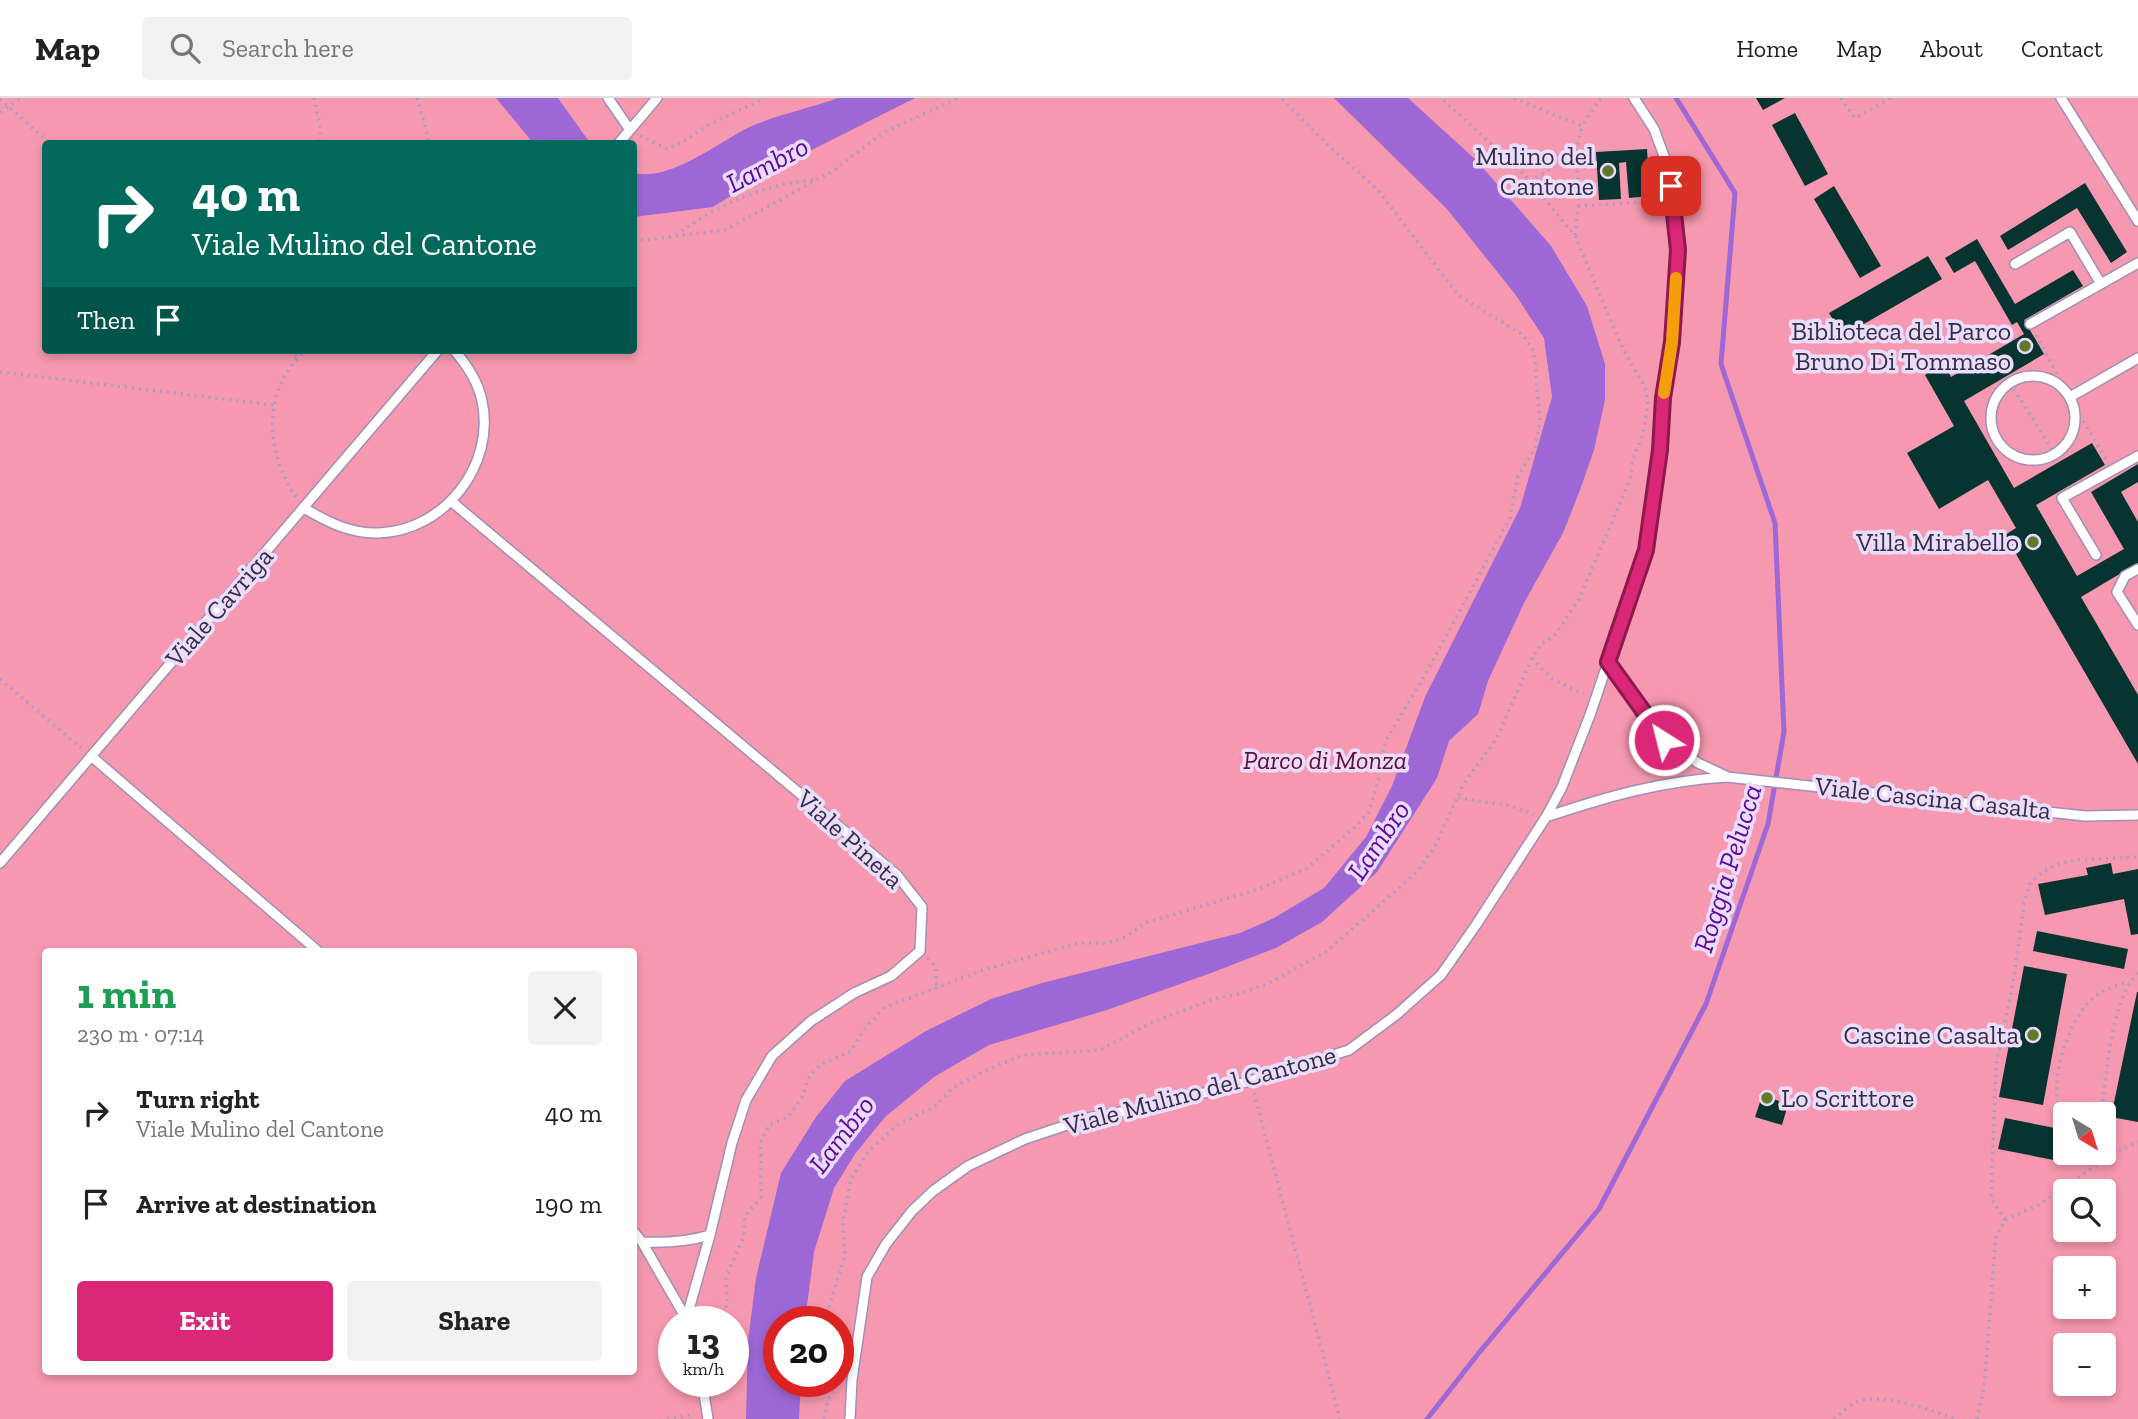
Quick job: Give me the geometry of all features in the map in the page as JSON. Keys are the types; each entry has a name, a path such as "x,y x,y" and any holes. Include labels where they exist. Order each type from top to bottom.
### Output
{"lane":[{"path":"608,98 630,130"},
{"path":"621,140 657,98"},
{"name":"Viale Mulino del Cantone","path":"850,1419 852,1380 867,1277 886,1244 912,1211 933,1191 968,1166 1037,1135 1088,1118 1154,1106 1251,1081 1349,1050 1396,1015 1441,975 1546,817 1562,787 1596,698 1648,538 1673,329 1678,250 1670,172 1654,129 1634,98"},
{"path":"2061,98 2138,221"},
{"path":"2015,264 2070,232 2101,284"},
{"path":"2030,324 2138,263"},
{"name":"Viale Cavriga","path":"0,863 435,354"},
{"path":"304,508 327,521 352,530 379,533 406,529 431,518 452,502 473,472 484,438 482,402 469,368 457,354"},
{"path":"2070,398 2138,358"},
{"path":"2035,376 2052,380 2070,398 2074,429 2067,444 2055,454 2027,460 2010,454 1997,441 1991,423 1993,405 2002,389 2010,383 2035,376"},
{"path":"2096,555 2062,498 2138,456"},
{"name":"Viale Pineta","path":"452,502 897,875 922,907 920,951"},
{"path":"2138,569 2126,576 2118,592 2138,625"},
{"name":"Viale Cascina Casalta","path":"1608,662 1664,740 1727,777"},
{"path":"91,756 314,948"},
{"name":"Viale Cascina Casalta","path":"1546,817 1644,787 1683,780 1727,777 2085,816 2138,815"},
{"path":"691,1306 723,1176 746,1100 772,1056 811,1021 854,993 891,976 920,951"},
{"path":"642,1242 693,1241 710,1235"},
{"path":"637,1236 678,1306"},
{"path":"705,1397 708,1415"}],"path":[{"path":"0,112 21,98"},
{"path":"314,98 321,130 319,140"},
{"path":"417,98 429,140"},
{"path":"630,130 667,149 708,125 765,98"},
{"path":"637,239 725,230 833,171 883,133 958,98"},
{"path":"726,1306 726,1277 744,1236 745,1216 761,1197 761,1142 768,1125 788,1116 803,1096 808,1079 820,1065 851,1051 863,1031 884,1007 980,971 1078,943 1106,943 1126,937 1144,923 1259,889 1307,868 1352,830 1369,811 1380,774 1385,742 1425,675 1510,517 1518,476 1535,449 1539,421 1534,352 1523,335 1458,295 1377,189 1281,98"},
{"path":"829,1306 845,1254 844,1221 851,1178 868,1152 897,1125 934,1107 954,1087 1023,1055 1100,1050 1155,1021 1214,999 1267,984 1326,952 1418,871 1434,846 1463,785 1497,738 1532,658 1542,643 1554,636 1592,572 1603,539 1630,480 1648,404 1645,387 1623,349 1575,236 1530,182 1441,98"},
{"path":"1514,98 1582,126"},
{"path":"1575,236 1578,206 1576,152 1582,126 1603,98"},
{"path":"1841,98 1856,118 1891,98"},
{"path":"0,99 46,140"},
{"path":"1530,182 1576,152"},
{"path":"674,237 699,218 757,191 784,183 815,180"},
{"path":"1578,206 1673,200"},
{"path":"2030,324 2113,470"},
{"path":"295,354 298,357"},
{"path":"301,354 283,382 273,405 271,425 276,454 286,482 304,508"},
{"path":"0,372 273,405"},
{"path":"2010,383 2055,454"},
{"path":"1532,658 1552,679 1596,698"},
{"path":"0,679 91,756"},
{"path":"1458,799 1511,806 1546,817"},
{"path":"2005,1220 1991,1199 1996,1065 2025,899 2030,884 2041,873 2058,864 2076,860 2138,858"},
{"path":"920,951 936,967 936,988"},
{"path":"2103,1102 2119,1004 2129,982 2138,972"},
{"path":"2058,1102 2056,1090 2062,1054 2077,1016 2091,1000 2109,988 2129,982"},
{"path":"1251,1081 1340,1419"},
{"path":"2116,1154 2138,1142"},
{"path":"1977,1419 1984,1388 1996,1236 2005,1220 2038,1205 2095,1166"},
{"path":"824,1419 830,1397"},
{"path":"1834,1419 1865,1399 1879,1399 1956,1419"},
{"path":"667,1419 708,1415"}],"green space":[{"name":"Parco di Monza","path":"0,98 2138,98 2138,1419 0,1419"}],"water":[{"path":"496,98 558,98 588,140 531,140"},
{"name":"Lambro","path":"838,98 915,98 770,171 713,207 637,217 637,173 649,174 680,166 754,125"},
{"name":"Lambro","path":"1334,98 1408,98 1476,160 1551,246 1587,306 1605,364 1605,400 1594,450 1580,490 1563,533 1524,603 1488,681 1478,714 1449,741 1437,778 1377,872 1322,922 1276,948 1211,973 1107,1010 989,1045 934,1077 885,1117 855,1154 834,1188 814,1252 807,1306 763,1306 763,1397 800,1397 799,1419 746,1419 747,1397 749,1397 749,1333 756,1278 781,1173 816,1117 845,1081 926,1031 991,999 1042,983 1240,933 1274,918 1324,888 1366,837 1392,786 1425,697 1520,508 1552,397 1544,338 1515,294 1447,209"}],"building":[{"path":"1756,98 1785,98 1763,110"},
{"path":"1795,113 1828,174 1805,186 1772,125"},
{"name":"Mulino del Cantone","path":"1647,149 1650,196 1629,198 1626,162 1619,163 1621,199 1599,200 1596,152"},
{"path":"2085,183 2127,252 2111,263 2077,208 2008,250 2000,236"},
{"path":"1834,186 1881,266 1860,278 1814,199"},
{"name":"Villa Mirabello","path":"1977,239 2015,304 2073,270 2083,286 2024,320 2044,354 1964,401 2014,488 2092,443 2105,465 2036,505 2077,576 2124,549 2091,492 2138,464 2138,482 2121,492 2138,522 2138,563 2081,597 2138,695 2138,764 2005,535 2016,528 1988,480 1939,509 1907,453 1954,426 1925,375 1944,364 1951,377 2024,334 2017,322 2012,325 1975,261 1954,273 1945,258"},
{"path":"1928,256 1942,279 1843,336 1829,313"},
{"path":"2111,863 2113,874 2138,869 2138,934 2131,935 2124,899 2045,915 2038,884 2088,875 2086,868"},
{"name":"Cascine Casalta","path":"2037,931 2128,949 2124,969 2033,951"},
{"name":"Cascine Casalta","path":"2024,966 2067,974 2043,1105 1999,1097"},
{"path":"2138,992 2138,1122 2116,1118 2114,1102"},
{"path":"1771,1098 1779,1101 1778,1105 1787,1108 1782,1125 1755,1117 1761,1099 1770,1102"},
{"name":"Cascine Casalta","path":"2005,1118 2053,1128 2053,1160 1998,1149"}],"waterway":[{"name":"Roggia Pelucca","path":"1427,1419 1599,1209 1706,1004 1768,824 1784,732 1775,523 1721,364 1735,193 1676,98"}],"slow traffic":[{"path":"1664,393 1672,342 1676,278"}],"place":[{"name":"Mulino del Cantone","path":"1608,171"},
{"name":"Biblioteca del Parco Bruno Di Tommaso","path":"2025,346"},
{"name":"Villa Mirabello","path":"2033,542"},
{"name":"Cascine Casalta","path":"2033,1035"},
{"name":"Lo Scrittore","path":"1767,1098"}],"route":[{"path":"1664,740 1608,662 1646,550 1660,450 1663,398 1672,342 1678,250 1671,186"}]}
